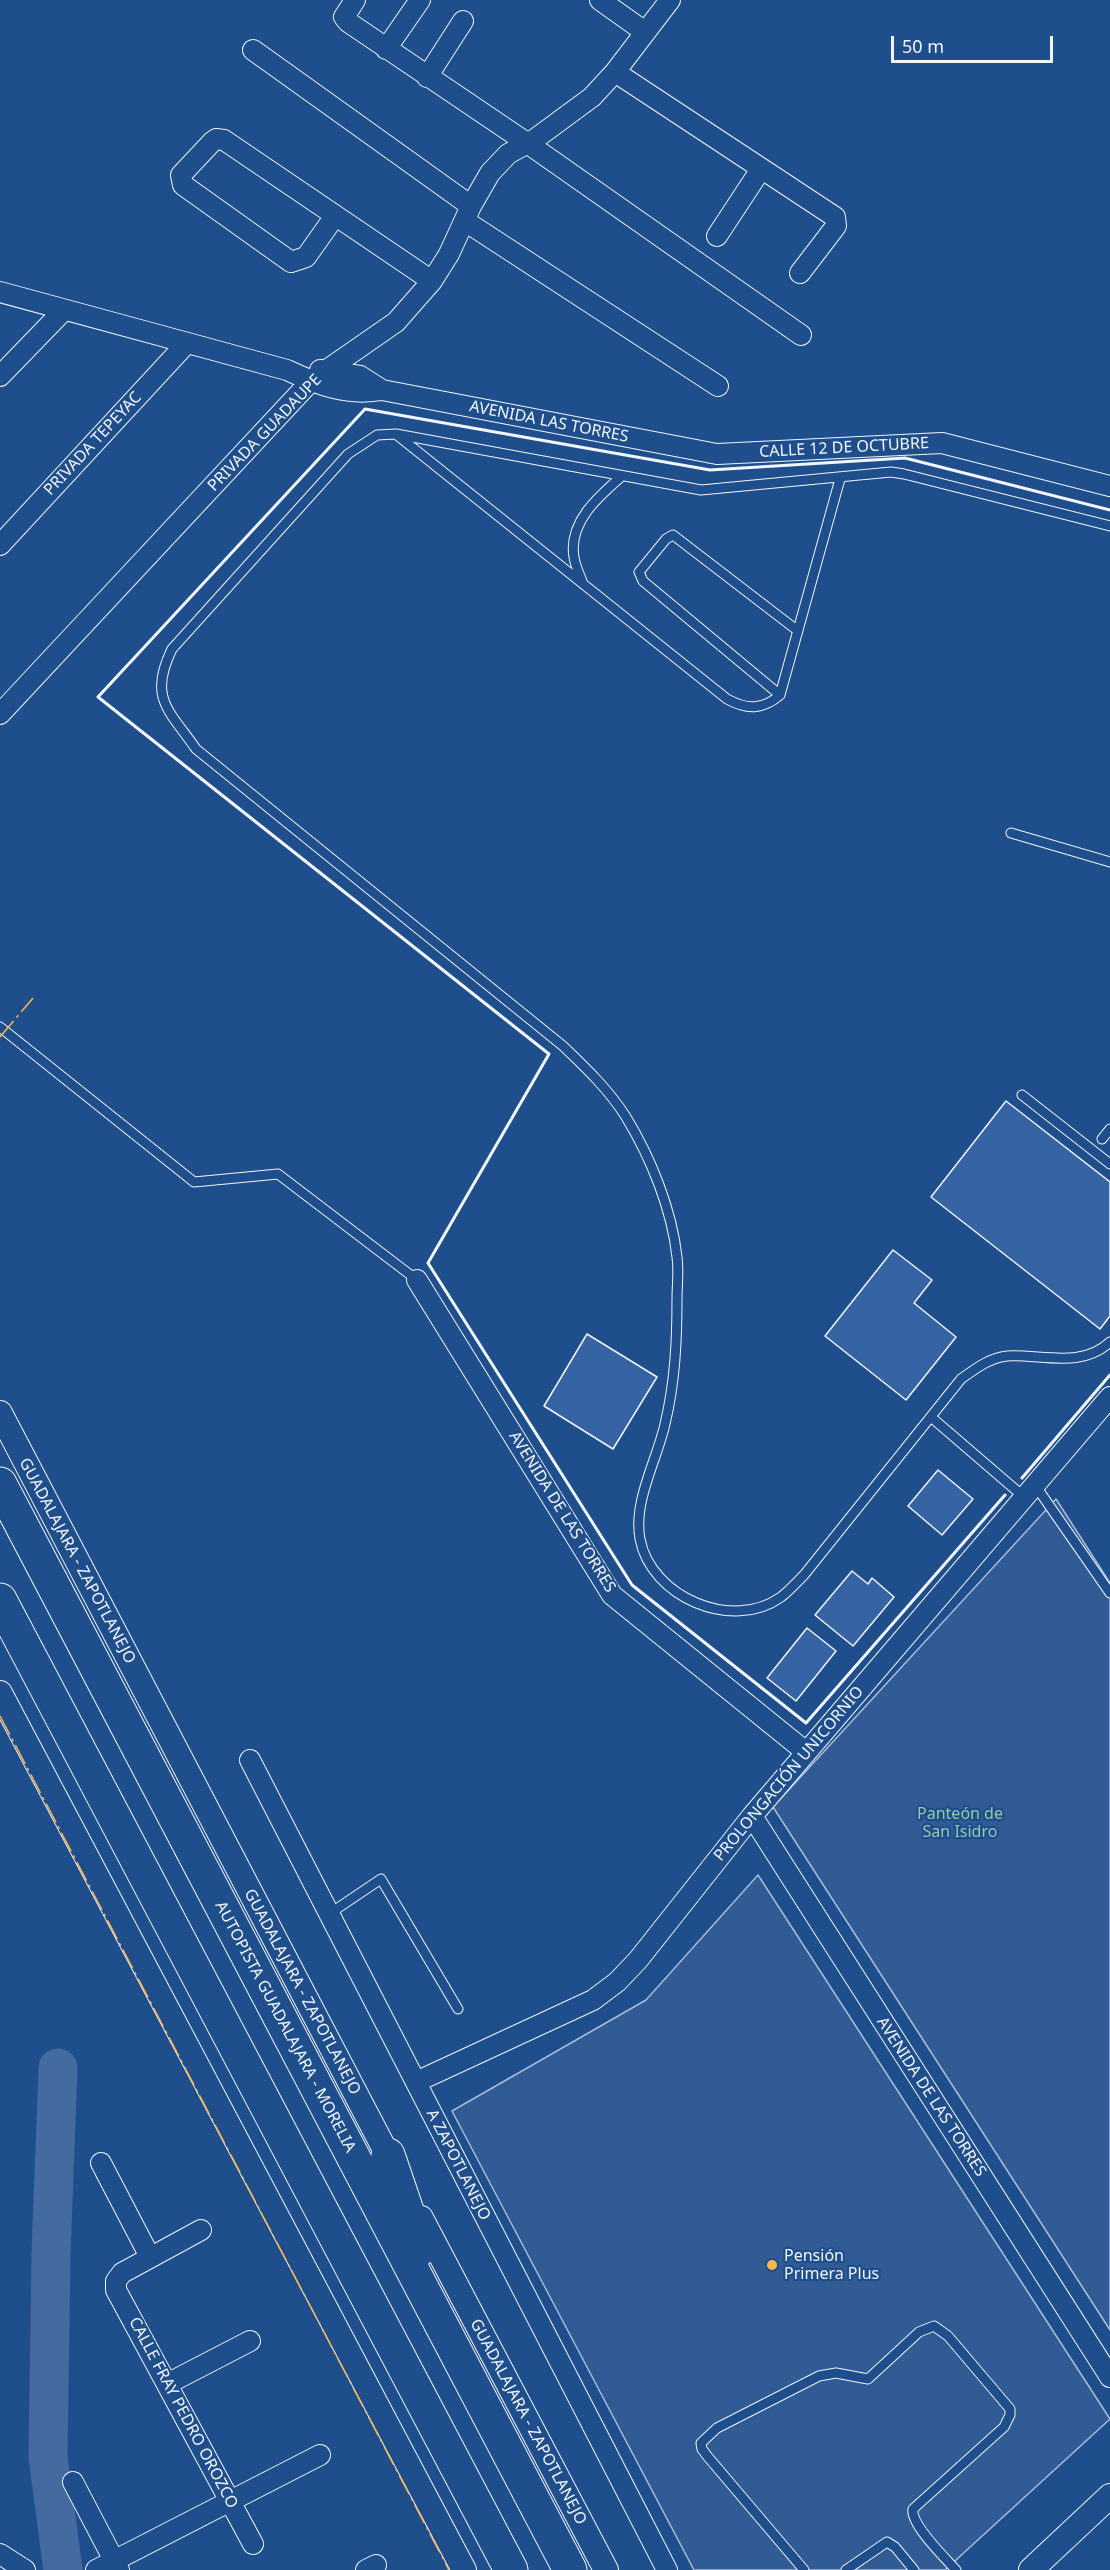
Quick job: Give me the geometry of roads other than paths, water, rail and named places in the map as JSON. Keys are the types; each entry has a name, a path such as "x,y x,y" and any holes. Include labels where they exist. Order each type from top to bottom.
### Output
{"highway":[{"name":"AUTOPISTA GUADALAJARA - MORELIA","path":"0,1484 570,2570"},
{"path":"0,1600 511,2570"},
{"path":"388,2155 458,2355"}],"street":[{"path":"355,0 346,13 346,19 386,49 527,143 801,335"},
{"path":"386,49 420,0"},
{"path":"600,0 645,32"},
{"name":"PRIVADA GUADAUPE","path":"0,714 318,376 396,322 432,281 490,173 508,154 592,97 615,72 670,0"},
{"path":"427,77 463,21"},
{"path":"253,50 468,214 718,386"},
{"path":"615,72 831,213 837,221 800,273"},
{"path":"335,216 306,257 291,262 183,185 181,175 183,170 212,142 216,139 224,140 432,281"},
{"path":"717,236 761,169"},
{"name":"AVENIDA LAS TORRES","path":"0,292 287,370 318,376 360,376 382,390 717,454"},
{"path":"0,376 64,310"},
{"name":"PRIVADA TEPEYAC","path":"0,545 186,344"},
{"name":"CALLE 12 DE OCTUBRE","path":"717,454 942,443 1110,486"},
{"name":"AVENIDA DE LAS TORRES","path":"417,1280 612,1595 806,1752"},
{"name":"PROLONGACIÓN UNICORNIO","path":"416,2082 593,2000 617,1982 638,1960 752,1816 1110,1397"},
{"name":"GUADALAJARA - ZAPOTLANEJO","path":"0,1413 606,2570"},
{"path":"0,1693 464,2570"},
{"name":"A ZAPOTLANEJO","path":"250,1760 667,2570"},
{"name":"AVENIDA DE LAS TORRES","path":"752,1816 1110,2377"},
{"path":"101,2163 150,2257 201,2230"},
{"name":"CALLE FRAY PEDRO OROZCO","path":"150,2257 122,2272 116,2281 116,2290 253,2544"},
{"path":"168,2384 250,2341"},
{"path":"96,2570 117,2565 230,2501 320,2455"},
{"path":"73,2482 117,2565"},
{"path":"1031,2570 1110,2496"},
{"path":"0,2554 25,2570"}],"lane":[{"path":"396,434 736,704 746,707 763,707 780,695 840,479"},
{"path":"1110,526 891,472 840,479 701,490 396,434 377,435 348,454 172,649 162,669 160,689 166,706 196,749 563,1046 597,1078 626,1117 654,1174 668,1215 677,1258 674,1381 664,1427 641,1507 640,1539 655,1574 675,1594 704,1606 730,1611 758,1606 780,1598 804,1575 961,1379 980,1365 1005,1356 1073,1358 1094,1354 1110,1342"},
{"path":"583,584 574,556 575,535 587,510 622,476"},
{"path":"780,695 643,580 639,572 666,539 674,535 798,631"},
{"path":"1011,834 1110,862"},
{"path":"0,1027 194,1182 278,1174 417,1280"},
{"path":"1022,1095 1110,1164"},
{"path":"1102,1139 1110,1129"},
{"path":"931,1417 1029,1491 1110,1593"},
{"path":"328,1914 381,1880 458,2009"},
{"path":"804,2570 708,2457 701,2443 717,2428 819,2376 836,2373 868,2379 919,2332 934,2326 948,2336 1010,2409 1008,2421 1004,2427 913,2509 912,2514 917,2525 956,2570"},
{"path":"846,2570 887,2542 895,2547 914,2570"}],"waterway":[{"path":"58,2068 51,2253 48,2457 63,2570"}],"place":[{"name":"Pensión Primera Plus","path":"772,2265"}],"park label":[{"name":"Panteón de San Isidro","path":"960,1823"}]}
